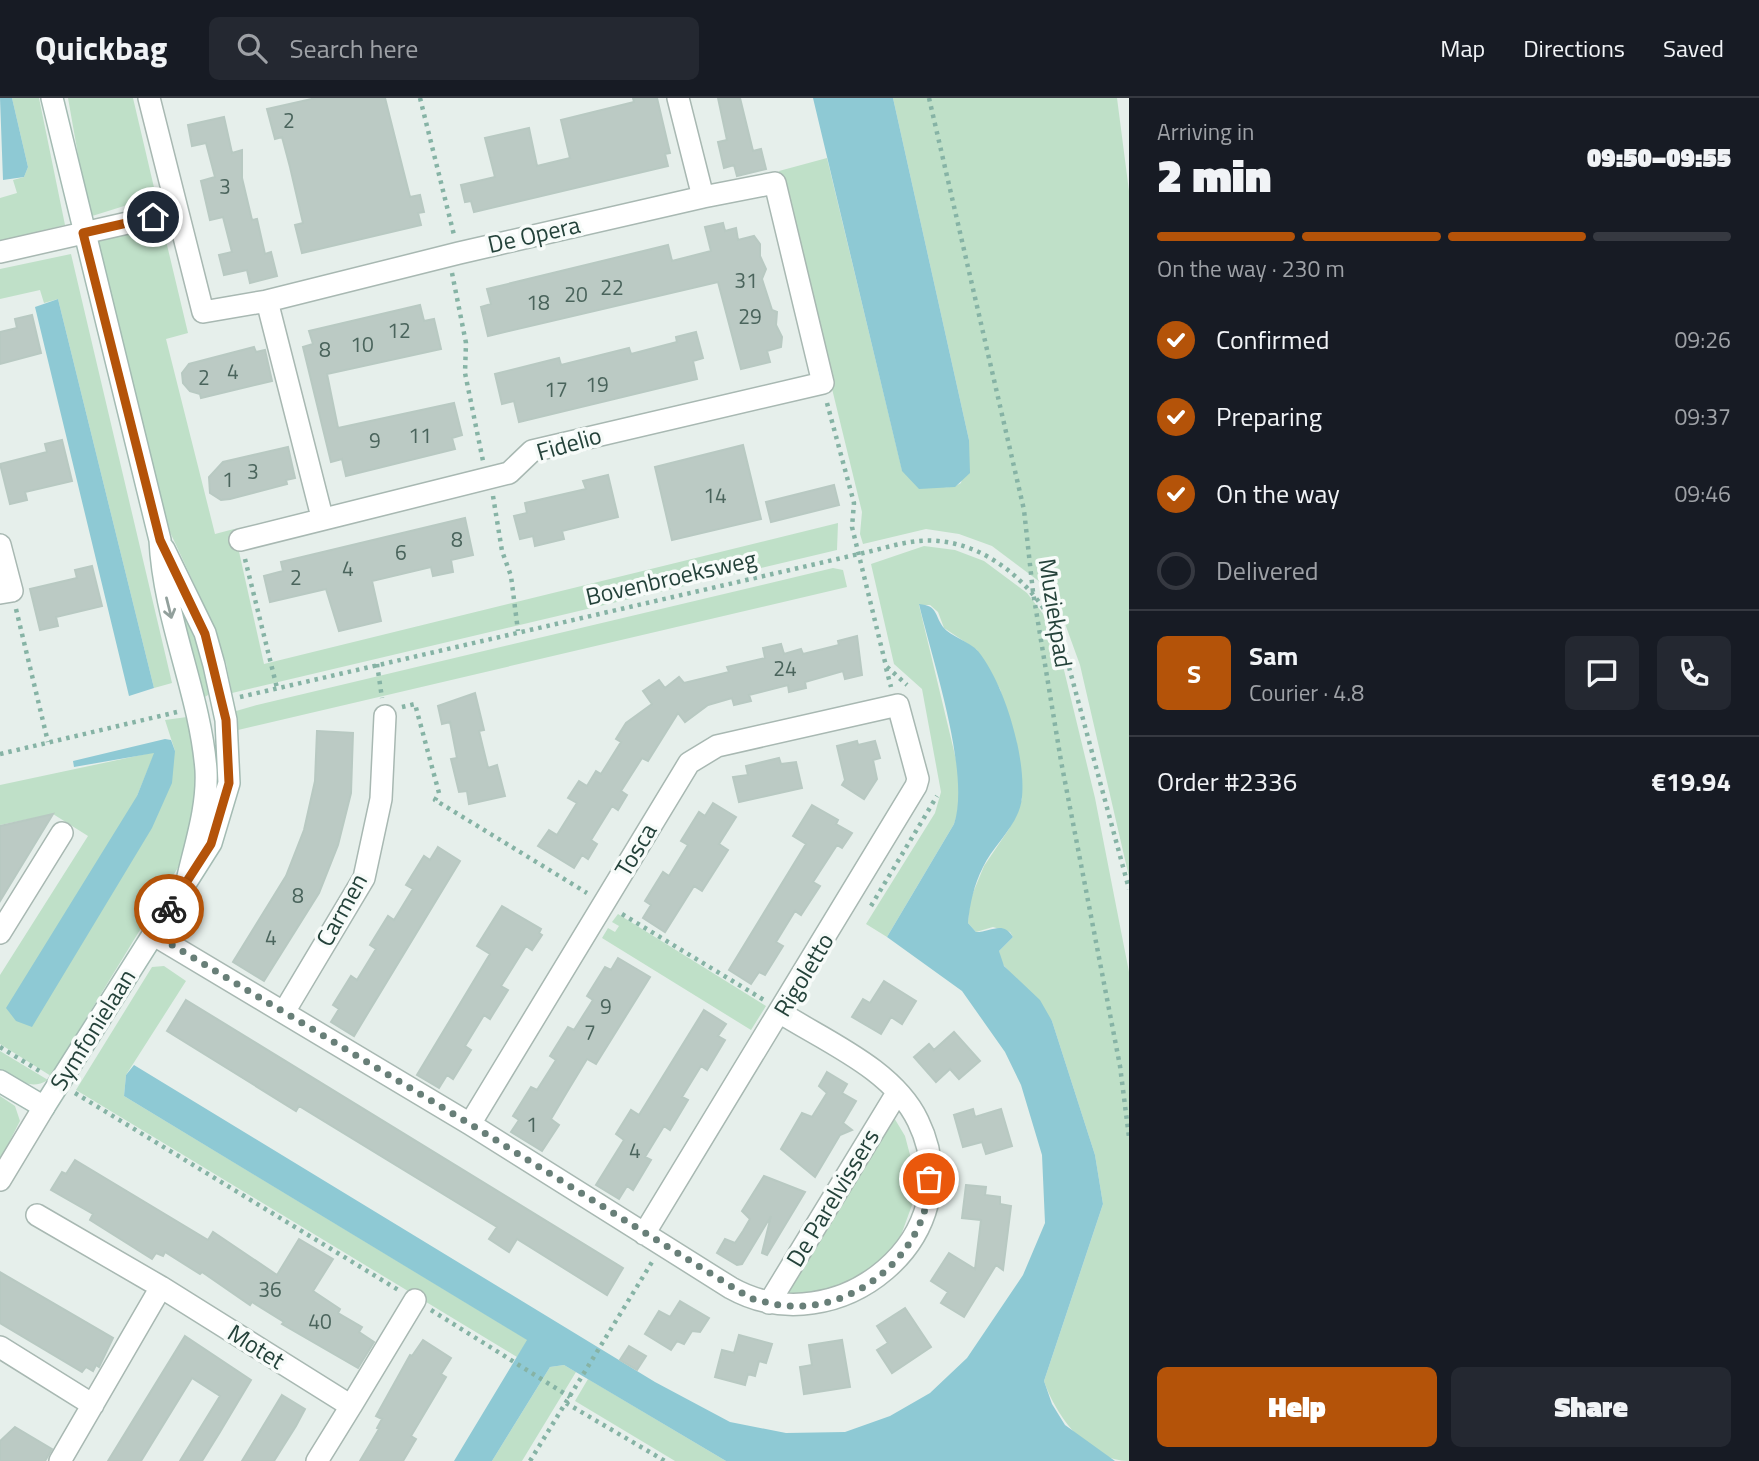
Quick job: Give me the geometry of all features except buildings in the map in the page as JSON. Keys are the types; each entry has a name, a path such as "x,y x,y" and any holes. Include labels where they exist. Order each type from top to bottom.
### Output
{"street":[{"name":"Symfonielaan","path":"52,98 160,540 162,582 194,708 206,770 205,794 187,881"},
{"name":"De Opera","path":"149,98 203,313 267,301 453,254 703,197"},
{"path":"678,98 703,197 775,183 823,383"},
{"path":"0,252 176,212"},
{"path":"267,301 322,517"},
{"name":"Fidelio","path":"240,540 322,517 509,472 532,451 823,383"},
{"name":"Symfonielaan","path":"0,1180 211,844 229,783 223,701 205,634 160,540"},
{"path":"0,545 6,592"},
{"name":"Tosca","path":"470,1124 689,763 717,746 906,699"},
{"name":"Rigoletto","path":"644,1234 781,1013 916,786 918,779 906,699"},
{"name":"Carmen","path":"284,1012 364,878 381,799 385,714"},
{"path":"0,933 62,833"},
{"name":"De Parelvissers","path":"154,934 470,1124 750,1298 794,1307 837,1299 880,1277 913,1240 929,1200 929,1157 918,1121 897,1093 874,1071 781,1013"},
{"path":"0,1081 44,1108"},
{"name":"De Parelvissers","path":"769,1303 897,1093"},
{"name":"Motet","path":"37,1215 161,1287 351,1406"},
{"path":"60,1461 161,1287"},
{"path":"317,1461 415,1300"},
{"path":"0,1348 93,1405"}],"path":[{"path":"420,98 428,120 453,254 466,343 465,373 486,478 494,498 502,551 511,576 518,631"},
{"name":"Muziekpad","path":"929,98 1024,510 1033,592 1095,948 1120,1066 1129,1137"},
{"path":"823,383 854,503 852,527 886,666 906,699"},
{"path":"240,540 277,688"},
{"name":"Bovenbroeksweg","path":"223,701 918,541 949,544 991,558 1033,592 1052,617 1063,645 1129,889"},
{"path":"6,592 48,742"},
{"path":"377,664 385,714 415,704 439,793 435,800 781,1013"},
{"path":"0,754 194,708"},
{"path":"0,1047 569,1397"},
{"path":"530,1461 604,1340"},
{"path":"566,1403 664,1461"}],"green space":[{"path":"12,98 39,98 65,225 0,241 0,198 17,193 13,180 24,177 28,167"},
{"path":"68,98 133,98 156,196 89,217"},
{"path":"893,98 1117,98 1129,191 1129,877 1080,665 1059,607 1040,582 992,546 959,534 926,529 863,544 860,534 862,512 779,171 827,158 902,470 939,487 961,483 969,440"},
{"path":"162,224 188,333 166,339 215,534 234,529 264,664 838,523 837,550 232,693 226,663 197,590 156,502 94,240"},
{"path":"71,254 172,683 154,688 58,299 44,303 40,290 0,299 0,269"},
{"path":"924,546 955,550 984,561 1027,593 1044,615 1064,670 1095,798 1129,972 1129,1461 1114,1459 1101,1453 1076,1434 1057,1408 1044,1381 1103,1204 1095,1155 1052,1021 1000,961 999,951 1013,937 1010,932 993,927 976,932 968,923 970,900 984,866 1009,829 1022,799 1018,751 1000,689 977,650 944,628 938,612 930,605 919,605 960,776 959,809 954,824 887,937 866,924 935,813 941,792 922,689 894,664 871,564"},
{"path":"833,568 843,570 847,587 238,730 236,711 257,705"},
{"path":"176,592 203,655 208,695 203,698"},
{"path":"187,717 198,782 196,815 182,861 51,1076 0,1044 0,975 88,836 53,814 0,825 0,785 155,752 137,796 175,751 165,720"},
{"path":"618,914 766,1006 751,1030 602,938 608,928 615,932 619,926 612,922"},
{"path":"164,966 186,981 126,1075 124,1096 528,1340 517,1357 76,1090 152,967"},
{"path":"0,1051 48,1080 29,1084 0,1070"},
{"path":"0,1096 15,1106 20,1121 0,1160"},
{"path":"893,1116 905,1136 914,1170 912,1205 900,1238 878,1266 833,1292 784,1296"},
{"path":"564,1365 576,1372 522,1461 492,1461 550,1367"},
{"path":"588,1379 726,1461 675,1461 575,1401"}],"water":[{"path":"0,98 12,98 28,167 24,177 3,180"},
{"path":"813,98 893,98 969,440 970,473 955,487 919,489 902,471"},
{"path":"58,299 154,688 129,696 35,307"},
{"path":"919,604 933,609 946,630 978,651 988,665 1004,700 1017,741 1022,780 1020,807 1012,825 980,874 968,923 976,932 1001,928 1013,937 999,951 1004,966 1040,1000 1052,1021 1095,1155 1103,1204 1044,1381 1052,1404 1065,1425 1115,1461 726,1461 564,1365 550,1367 492,1461 454,1461 527,1340 124,1096 126,1075 134,1065 655,1382 730,1422 786,1433 845,1432 890,1416 930,1393 967,1358 1023,1275 1045,1223 1042,1155 1021,1085 1005,1052 962,991 887,937 954,824 958,802 958,776 948,716"},
{"path":"165,739 171,740 175,751 172,783 152,828 32,1027 16,1021 6,1008 137,796 154,753 74,767 73,761"}],"way so far":[{"path":"169,909 154,934 470,1124 750,1298 794,1307 837,1299 880,1277 913,1240 929,1200 929,1179"}],"route":[{"path":"153,217 83,233 160,540 205,634 226,720 229,783 211,844 169,909"}]}
